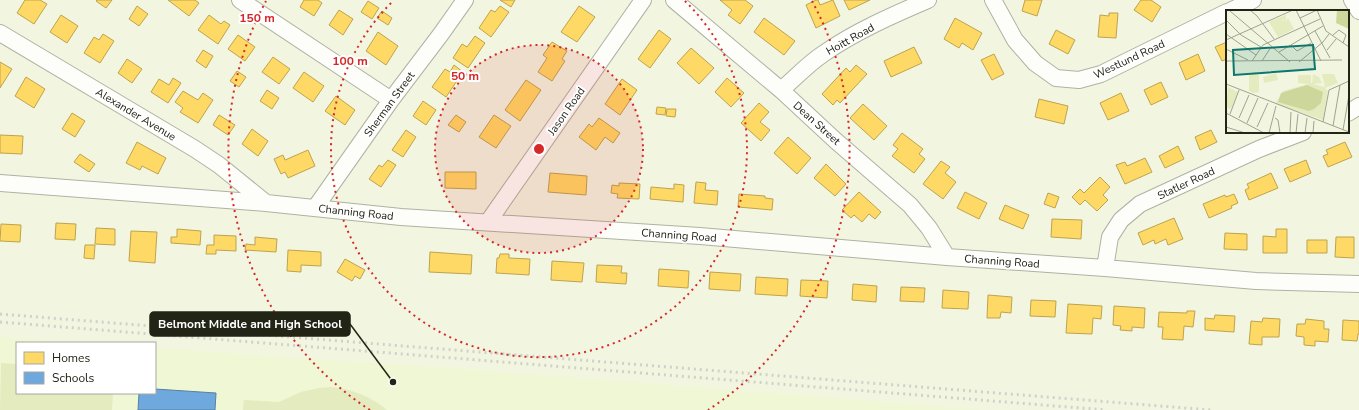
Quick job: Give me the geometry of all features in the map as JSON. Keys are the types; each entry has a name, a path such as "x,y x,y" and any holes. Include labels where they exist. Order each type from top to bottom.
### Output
{"street":[{"path":"240,0 391,100"},
{"name":"Sherman Street","path":"315,208 391,100 465,0"},
{"name":"Jason Road","path":"488,222 643,0"},
{"name":"Dean Street","path":"674,0 781,90 836,141 910,205 929,228 947,257"},
{"name":"Hoitt Road","path":"781,90 823,54 850,37 904,10 928,0"},
{"name":"Westlund Road","path":"993,0 1015,40 1035,63 1056,78 1079,80 1101,74 1226,12"},
{"path":"1232,10 1253,0"},
{"path":"1352,0 1359,11"},
{"name":"Alexander Avenue","path":"0,33 195,149 240,181 266,203"},
{"path":"1349,113 1359,106"},
{"name":"Statler Road","path":"1105,268 1110,237 1121,220 1140,204 1259,149 1300,133"},
{"name":"Channing Road","path":"0,183 266,203 388,216 700,236 1256,281 1359,284"}],"shaded area":[{"path":"0,337 72,342 16,342 16,394 156,394 156,348 491,371 988,410 0,410"},
{"path":"1,363 16,364 16,394 113,394 112,410 0,410"},
{"path":"331,387 346,389 360,394 387,410 243,410 244,400 279,402 301,392"}],"building: Homes":[{"path":"25,0 40,0 47,4 34,24 17,13"},
{"path":"112,0 106,8 96,1"},
{"path":"168,0 195,0 199,3 189,16"},
{"path":"304,0 318,0 322,3 314,16 300,7"},
{"path":"500,0 515,0 511,7"},
{"path":"720,0 745,0 753,6 740,24 728,15 732,10"},
{"path":"818,0 820,5 833,0 840,16 816,28 806,5"},
{"path":"844,0 870,0 849,10"},
{"path":"1025,0 1042,0 1037,16 1022,11"},
{"path":"1141,0 1151,0 1161,7 1152,22 1134,10"},
{"path":"368,1 379,8 372,19 361,12"},
{"path":"137,6 148,14 139,26 129,19"},
{"path":"500,6 509,12 491,37 479,28 491,10 495,12"},
{"path":"579,6 595,17 577,42 561,32"},
{"path":"339,10 353,19 343,35 329,25"},
{"path":"382,11 392,18 388,25 377,18"},
{"path":"1109,13 1118,13 1116,38 1098,37 1100,15 1109,16"},
{"path":"61,15 78,26 67,43 50,32"},
{"path":"209,15 221,24 224,21 230,25 218,44 198,30"},
{"path":"764,18 795,41 784,55 754,32"},
{"path":"955,18 982,33 973,50 962,43 959,48 944,39"},
{"path":"659,30 671,39 650,68 638,59"},
{"path":"1056,30 1075,40 1068,54 1049,44"},
{"path":"378,32 398,46 386,65 366,51"},
{"path":"103,34 114,41 100,63 84,53 94,37 99,40"},
{"path":"238,35 255,47 245,61 228,49"},
{"path":"475,36 485,43 468,68 453,58 462,44 467,47"},
{"path":"552,42 567,51 562,59 565,61 552,81 538,72 547,58 543,55"},
{"path":"1226,42 1226,59 1222,61 1215,47"},
{"path":"914,47 922,63 891,77 884,61"},
{"path":"691,48 714,68 699,84 677,63"},
{"path":"203,50 213,56 206,68 196,61"},
{"path":"994,54 1004,74 992,80 981,60"},
{"path":"1198,54 1205,71 1186,80 1179,63"},
{"path":"273,57 290,69 279,84 262,72"},
{"path":"127,59 142,69 132,83 118,73"},
{"path":"0,62 12,69 0,88"},
{"path":"454,65 463,72 446,97 432,87 445,69 450,72"},
{"path":"856,65 867,74 840,103 837,100 833,105 822,94 846,68 850,72"},
{"path":"237,71 246,77 239,87 230,81"},
{"path":"304,72 324,86 313,102 293,88"},
{"path":"26,77 45,89 34,108 15,96"},
{"path":"173,78 181,83 168,103 151,92 159,79 169,85"},
{"path":"727,78 744,93 731,107 715,92"},
{"path":"622,79 637,90 620,115 605,104"},
{"path":"526,80 541,90 520,121 505,110"},
{"path":"1161,82 1168,97 1151,105 1144,90"},
{"path":"267,90 279,98 272,109 260,101"},
{"path":"183,91 198,100 203,93 213,100 198,123 180,112 183,108 175,102"},
{"path":"1121,93 1129,111 1108,120 1100,103"},
{"path":"336,96 355,110 345,125 325,111"},
{"path":"1039,99 1068,106 1064,124 1035,117"},
{"path":"423,101 436,110 426,125 413,116"},
{"path":"759,103 769,112 760,122 770,130 761,141 741,123"},
{"path":"863,104 887,126 874,140 850,118"},
{"path":"657,107 666,108 665,115 656,114"},
{"path":"667,109 676,109 675,117 666,116"},
{"path":"72,113 85,121 75,137 62,129"},
{"path":"219,115 235,125 228,135 213,125"},
{"path":"456,115 466,122 459,132 448,125"},
{"path":"494,115 511,126 496,148 479,137"},
{"path":"599,118 620,133 613,143 605,137 596,150 579,137 589,124 592,127"},
{"path":"252,129 268,141 258,156 242,144"},
{"path":"406,130 416,137 403,157 392,150"},
{"path":"1211,130 1217,142 1200,150 1195,137"},
{"path":"902,133 923,149 919,154 925,159 914,173 892,156 898,149 893,145"},
{"path":"0,135 23,136 22,154 0,153"},
{"path":"788,137 811,158 797,174 774,153"},
{"path":"137,142 166,158 158,174 142,166 140,170 126,163"},
{"path":"1345,142 1352,157 1328,167 1323,156 1328,154 1326,150"},
{"path":"1178,146 1184,159 1165,168 1159,156"},
{"path":"308,150 315,166 288,178 285,172 281,174 274,159 283,155 285,160"},
{"path":"80,154 95,164 89,172 74,162"},
{"path":"1145,158 1152,172 1125,184 1116,165 1125,162 1127,166"},
{"path":"388,160 396,165 381,187 369,179 379,165 382,167"},
{"path":"1306,160 1311,173 1290,182 1284,169"},
{"path":"941,161 950,167 945,173 956,182 943,199 923,184"},
{"path":"826,164 846,184 835,196 814,178"},
{"path":"445,172 476,172 476,189 445,188"},
{"path":"550,173 587,176 586,195 548,192"},
{"path":"1271,173 1278,188 1249,200 1245,190 1249,188 1247,184"},
{"path":"1100,177 1110,187 1103,195 1108,200 1097,211 1085,200 1080,205 1072,197 1080,189 1084,193"},
{"path":"696,182 706,183 705,190 718,191 717,205 694,203"},
{"path":"619,183 640,184 639,199 617,198 618,194 611,193 612,185 619,186"},
{"path":"674,184 684,185 683,202 650,199 651,187 674,189"},
{"path":"859,192 881,212 875,219 869,214 862,222 854,215 851,218 842,210"},
{"path":"965,192 987,203 979,219 957,208"},
{"path":"1048,193 1059,197 1055,208 1044,204"},
{"path":"739,194 765,196 765,198 773,199 772,210 738,207"},
{"path":"1234,194 1238,203 1231,206 1232,208 1209,218 1203,204 1225,195 1226,197"},
{"path":"1005,205 1029,215 1023,229 999,219"},
{"path":"1174,218 1183,239 1168,245 1166,239 1155,244 1154,240 1143,245 1138,233"},
{"path":"1052,219 1082,220 1081,239 1051,237"},
{"path":"56,223 76,224 75,240 55,239"},
{"path":"1,224 21,225 20,242 0,241"},
{"path":"96,228 115,229 115,245 95,244"},
{"path":"177,229 201,231 200,245 171,243 171,237 177,237"},
{"path":"1276,229 1287,229 1287,253 1263,253 1263,236 1276,237"},
{"path":"131,231 157,232 155,263 129,261"},
{"path":"1225,233 1247,234 1247,250 1224,249"},
{"path":"214,235 236,236 236,251 216,250 216,254 206,254 207,245 214,245"},
{"path":"255,237 277,239 276,252 245,250 246,244 255,245"},
{"path":"1336,237 1354,237 1354,258 1335,257"},
{"path":"1307,240 1327,240 1327,253 1307,253"},
{"path":"85,245 95,245 94,259 84,258"},
{"path":"288,250 321,252 321,266 301,265 301,272 287,271"},
{"path":"430,252 472,255 471,274 429,272"},
{"path":"500,254 509,254 509,258 530,259 529,275 496,273 497,258 499,258"},
{"path":"345,259 365,270 360,279 355,276 352,281 337,272"},
{"path":"552,261 584,263 582,282 551,280"},
{"path":"597,265 622,266 621,273 627,273 626,284 596,282"},
{"path":"659,269 689,271 688,288 658,286"},
{"path":"710,272 741,274 740,291 709,289"},
{"path":"756,277 788,279 787,296 755,294"},
{"path":"801,280 828,281 827,298 800,296"},
{"path":"853,284 877,286 876,302 852,300"},
{"path":"901,287 925,288 924,302 900,301"},
{"path":"943,290 969,292 968,309 942,308"},
{"path":"988,295 1012,297 1011,313 1001,312 1000,318 987,318"},
{"path":"1031,300 1056,301 1055,317 1030,316"},
{"path":"1068,304 1102,306 1101,319 1093,318 1092,334 1066,333"},
{"path":"1114,306 1145,308 1144,328 1132,327 1132,331 1120,330 1121,326 1113,325"},
{"path":"1187,311 1195,311 1193,327 1184,326 1183,340 1162,339 1163,327 1158,327 1159,312 1187,313"},
{"path":"1215,315 1235,316 1234,332 1205,330 1205,318 1214,319"},
{"path":"1263,318 1280,319 1279,337 1262,337 1262,345 1249,344 1251,321 1262,322"},
{"path":"1306,319 1324,321 1324,329 1329,329 1328,342 1315,341 1315,346 1304,345 1304,337 1296,336 1297,324 1305,324"},
{"path":"1343,320 1359,321 1359,334 1357,341 1342,340"}],"building: Schools":[{"path":"156,389 216,393 215,410 138,410 139,394 156,394"}],"railway":[{"path":"0,314 1211,410"},
{"path":"0,322 1106,410"}],"place":[{"name":"Belmont Middle and High School","path":"393,382"}]}
